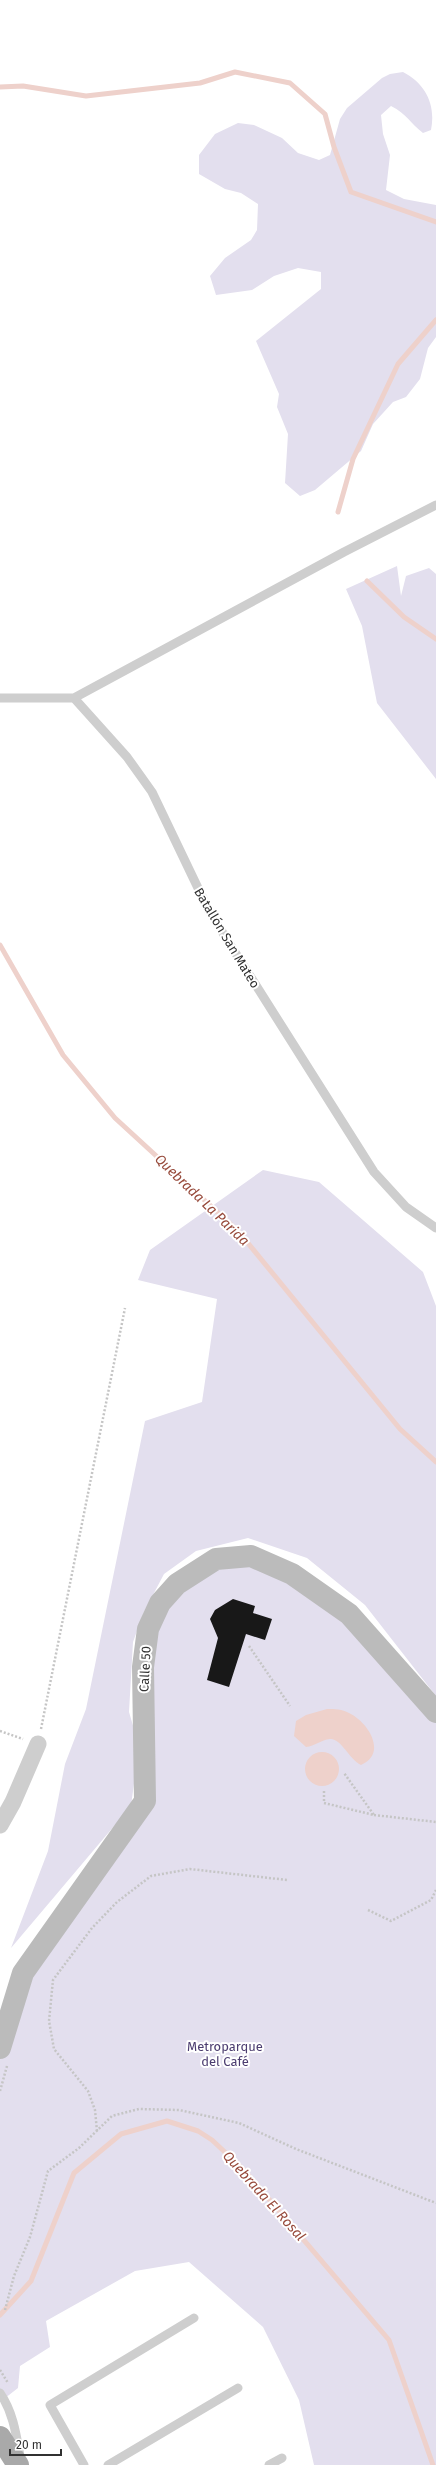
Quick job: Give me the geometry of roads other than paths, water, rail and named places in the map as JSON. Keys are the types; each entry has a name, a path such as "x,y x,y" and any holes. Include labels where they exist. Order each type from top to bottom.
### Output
{"main road":[{"path":"0,2437 20,2465"}],"street":[{"name":"Calle 50","path":"4,2055 23,1974 145,1801 143,1668 148,1629 160,1603 177,1584 216,1559 251,1556 292,1574 348,1614 436,1712"},
{"path":"0,1825 13,1802 38,1744"}],"lane":[{"path":"0,698 74,698 436,504"},
{"name":"Batallón San Mateo","path":"74,698 127,757 148,786 168,824 208,911 374,1172 401,1202 436,1228"},
{"path":"84,2465 50,2406 194,2318"},
{"path":"108,2465 238,2388"},
{"path":"0,2392 8,2404 13,2418 20,2465"},
{"path":"269,2465 282,2458"}],"waterway":[{"path":"0,87 23,86 86,96 200,83 235,72 290,83 325,114 334,147 351,192 436,222"},
{"path":"338,512 353,459 398,364 436,320"},
{"path":"367,581 404,617 436,639"},
{"name":"Quebrada La Parida","path":"0,945 63,1055 115,1118 238,1231 400,1429 436,1462"},
{"name":"Quebrada El Rosal","path":"0,2315 31,2281 74,2173 121,2134 167,2121 198,2131 212,2140 244,2170 389,2340 433,2465"}],"park label":[{"name":"Metroparque del Café","path":"225,2054"}]}
